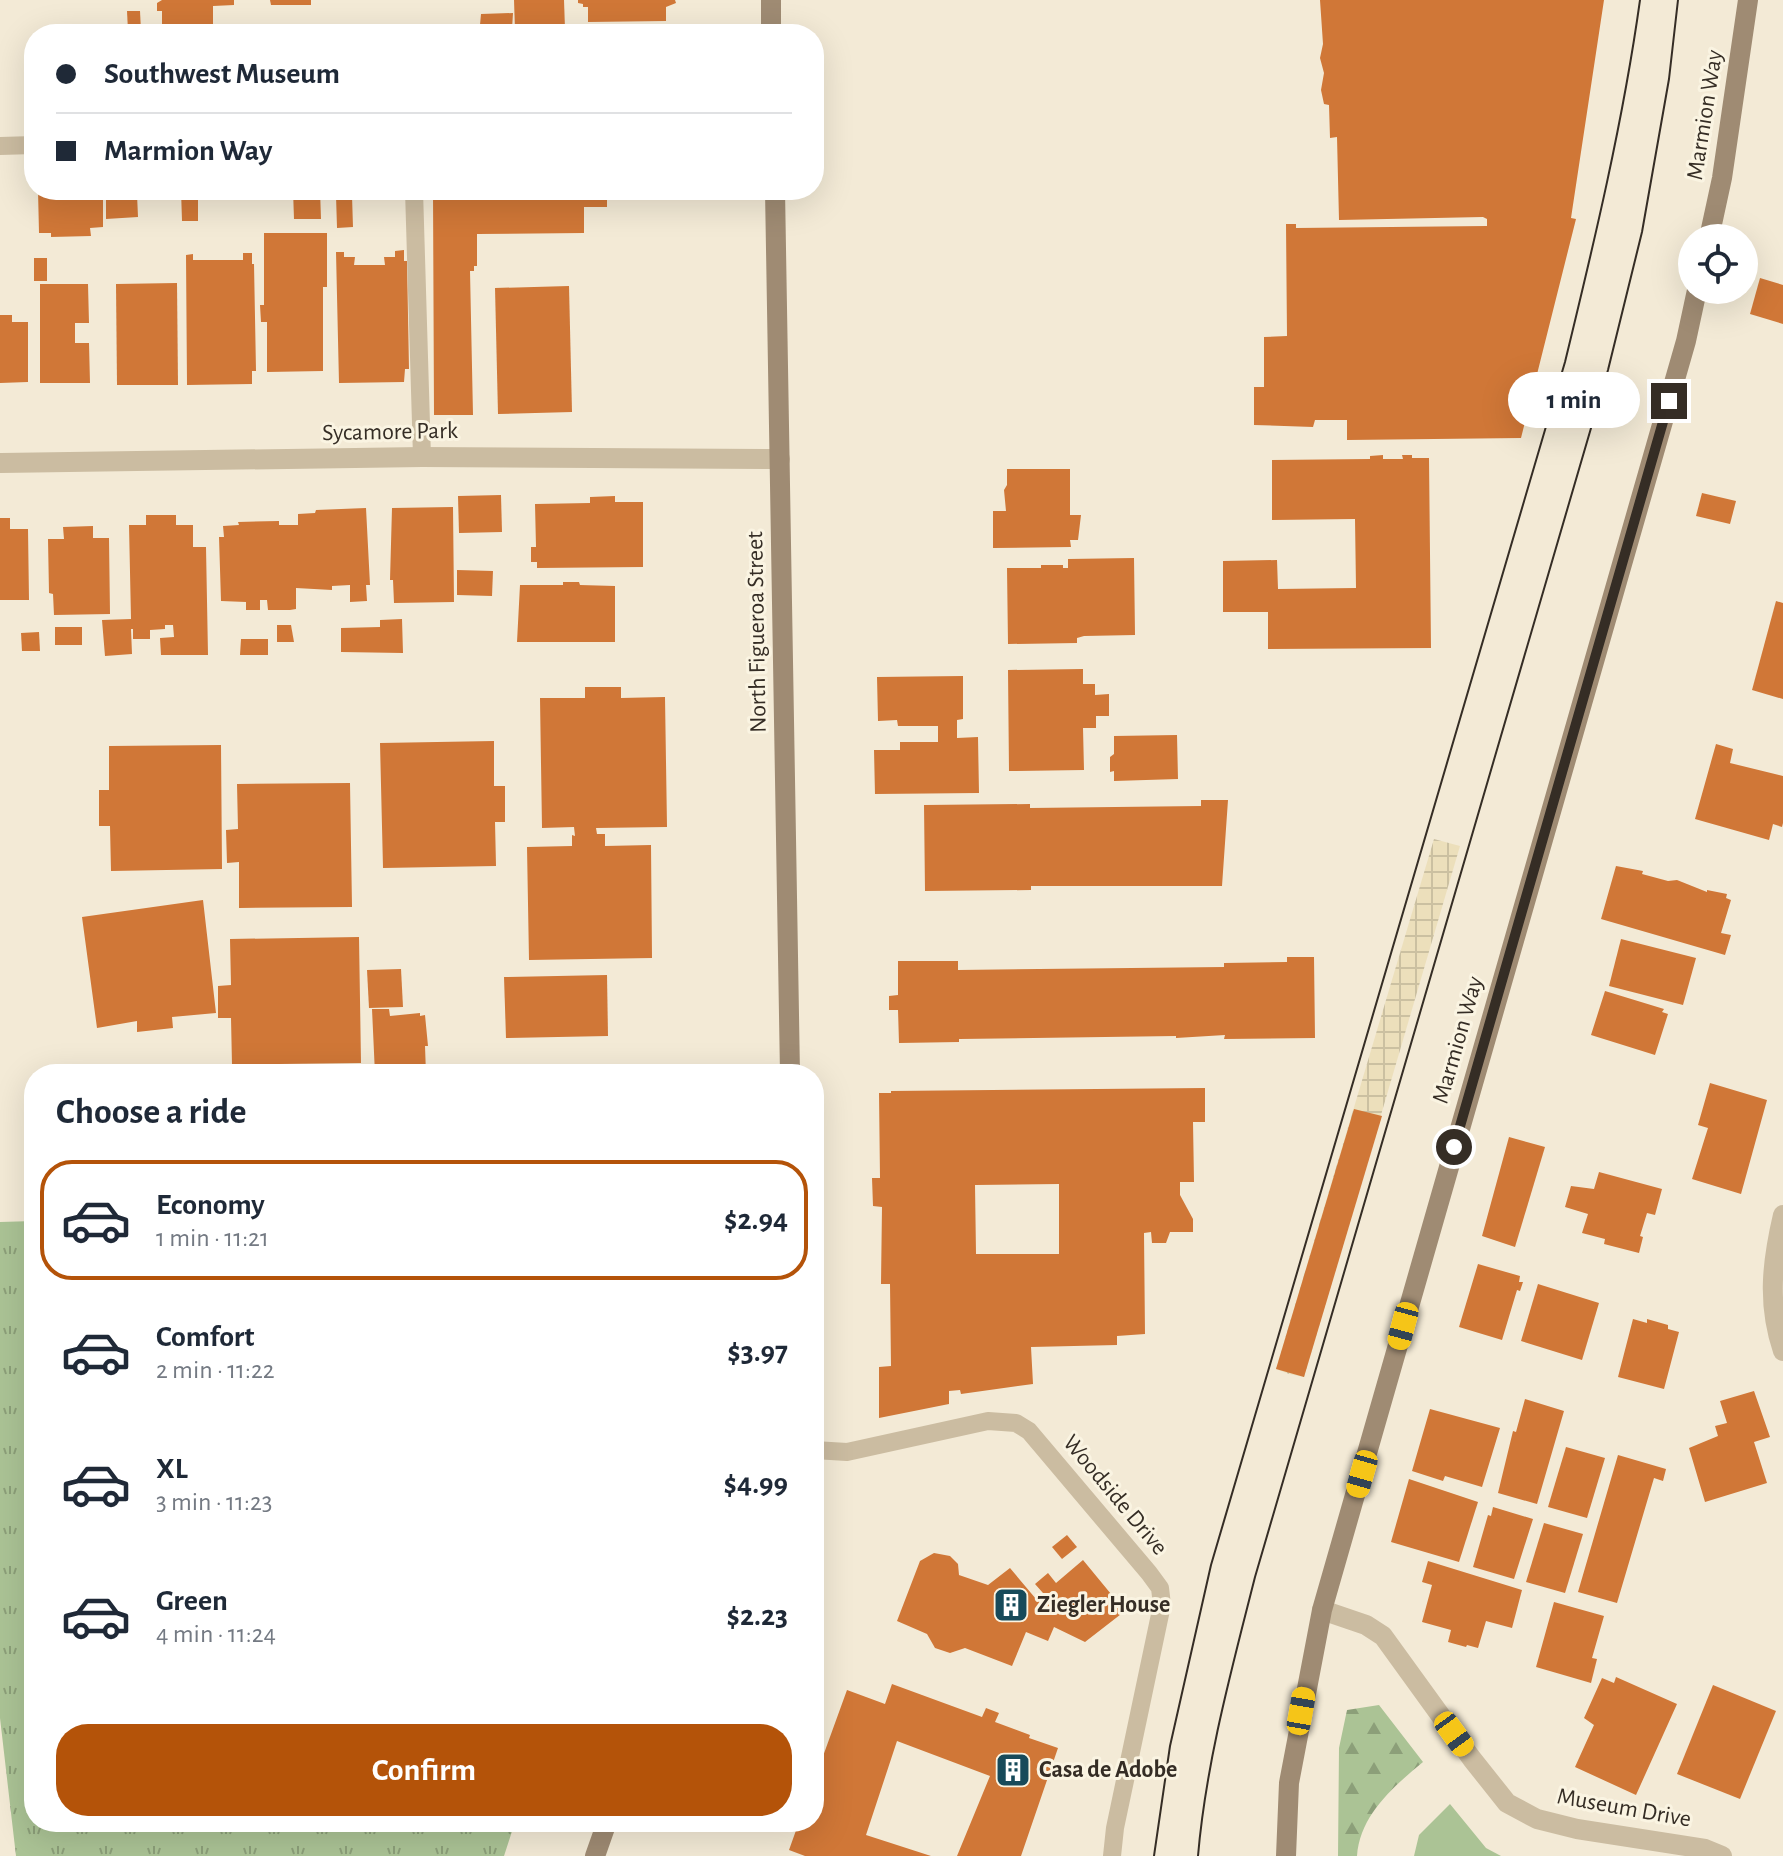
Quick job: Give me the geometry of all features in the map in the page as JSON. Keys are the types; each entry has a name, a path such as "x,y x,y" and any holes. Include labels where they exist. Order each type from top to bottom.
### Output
{"street":[{"path":"771,0 771,24"},
{"name":"Marmion Way","path":"1712,224 1748,0"},
{"name":"North Figueroa Street","path":"775,200 790,1064"},
{"name":"Marmion Way","path":"1286,1856 1289,1783 1322,1610 1686,341 1694,304"},
{"name":"Sycamore Park","path":"1,463 422,457 780,459"},
{"path":"1783,1215 1773,1260 1771,1301 1783,1351"},
{"name":"Museum Drive","path":"1322,1610 1366,1625 1383,1636 1507,1803 1537,1819 1577,1829 1705,1849 1722,1856"},
{"path":"595,1856 603,1832"}],"lane":[{"path":"0,146 24,145"},
{"path":"414,200 422,457"},
{"name":"Woodside Drive","path":"824,1451 847,1452 988,1421 1016,1423 1029,1431 1160,1588 1162,1605 1115,1828 1112,1856"}],"green space":[{"path":"24,1221 24,1832 512,1832 504,1856 16,1856 0,1718 0,1222"},
{"path":"1379,1705 1423,1762 1390,1792 1371,1815 1359,1841 1357,1856 1338,1856 1339,1748 1347,1710"},
{"path":"1450,1804 1486,1848 1501,1856 1414,1856 1419,1835"}],"shaded area":[{"path":"1434,839 1460,846 1304,1377 1289,1374 1276,1369"}],"building":[{"path":"162,0 234,0 234,5 213,6 213,24 162,24 162,11 157,11 157,3"},
{"path":"270,0 311,0 311,5 271,5"},
{"path":"514,0 564,0 565,24 515,24"},
{"path":"578,0 675,0 676,3 666,7 666,21 588,22 588,7 583,7"},
{"path":"1320,0 1604,0 1571,218 1576,219 1521,438 1347,440 1347,420 1315,420 1313,427 1254,425 1254,387 1264,387 1264,337 1287,336 1286,224 1296,224 1296,228 1487,226 1487,219 1483,217 1339,220 1337,137 1330,138 1329,105 1324,104 1321,90 1324,73 1320,58 1323,44"},
{"path":"127,11 140,11 141,24 128,24"},
{"path":"513,13 512,24 480,24 481,14"},
{"path":"38,200 103,200 103,227 90,228 91,236 51,237 51,233 39,233"},
{"path":"106,200 137,200 138,217 106,219"},
{"path":"181,200 198,200 198,221 182,221"},
{"path":"293,200 320,200 321,219 294,219"},
{"path":"336,200 352,200 353,227 337,228"},
{"path":"433,200 607,200 607,207 584,207 584,233 477,234 477,266 470,271 473,415 434,415"},
{"path":"264,233 327,233 327,287 323,287 323,371 267,372 267,322 261,322 260,305 264,305"},
{"path":"404,250 404,261 407,261 409,369 405,369 404,382 339,383 336,252 344,252 344,257 355,257 354,265 385,265 384,257 395,257 395,251"},
{"path":"243,253 252,253 254,264 256,371 252,371 252,384 187,385 186,255 193,254 193,260 243,260"},
{"path":"34,258 47,258 47,281 34,281"},
{"path":"1760,278 1783,285 1783,324 1750,314 1753,304 1758,304"},
{"path":"177,283 178,385 117,385 116,284"},
{"path":"40,284 88,284 89,323 75,323 75,343 89,343 90,383 40,383"},
{"path":"569,286 572,412 498,414 495,288"},
{"path":"0,315 12,315 12,322 28,322 28,382 0,383"},
{"path":"1383,455 1383,459 1403,459 1402,455 1429,458 1431,648 1268,649 1268,612 1223,612 1223,561 1277,560 1278,589 1356,588 1355,519 1272,520 1272,460 1370,459 1370,456"},
{"path":"1007,469 1070,469 1070,515 1081,515 1078,540 1070,540 1071,547 993,548 993,511 1006,511 1004,490"},
{"path":"1702,493 1736,501 1730,524 1696,516"},
{"path":"501,495 502,532 459,533 458,496"},
{"path":"615,496 615,502 643,502 643,567 537,568 537,562 531,562 531,547 536,547 535,504 590,503 590,497"},
{"path":"453,507 454,602 394,603 393,580 390,580 392,508"},
{"path":"366,508 370,585 366,585 367,601 350,602 350,585 332,586 332,590 296,588 296,609 290,610 268,610 267,600 260,600 260,610 246,610 246,602 221,601 219,537 224,537 223,526 239,525 238,522 279,521 279,525 298,525 298,514 315,513 316,510"},
{"path":"146,515 176,515 176,525 193,525 193,547 206,547 208,655 161,655 160,638 174,637 173,625 165,625 165,629 150,630 150,639 133,639 131,629 132,654 105,656 102,620 131,619 129,525 146,525"},
{"path":"0,518 10,518 10,529 28,529 29,600 0,600"},
{"path":"93,526 93,538 109,538 110,614 54,615 53,594 49,593 48,539 64,539 63,527"},
{"path":"1134,558 1135,635 1084,636 1077,638 1077,643 1008,644 1007,568 1063,565 1063,568 1068,568 1068,559"},
{"path":"457,570 493,571 492,596 457,595"},
{"path":"563,582 615,586 615,642 517,642 520,585 563,585"},
{"path":"1776,601 1783,603 1783,699 1752,690"},
{"path":"402,619 403,653 341,652 341,628 380,627 380,620"},
{"path":"277,625 291,625 294,642 277,642"},
{"path":"55,627 82,627 82,645 55,645"},
{"path":"39,632 40,651 22,651 21,633"},
{"path":"241,639 268,639 268,655 240,655"},
{"path":"1083,669 1083,684 1095,684 1095,695 1109,694 1109,716 1096,716 1096,728 1083,728 1084,770 1009,771 1008,670"},
{"path":"963,676 963,719 957,720 957,738 978,737 979,793 875,794 874,750 900,750 900,742 938,742 938,726 898,726 897,720 878,721 877,677"},
{"path":"585,687 621,687 621,698 665,697 667,827 596,828 597,834 605,834 605,846 651,845 652,958 529,960 527,847 572,846 572,835 575,836 574,827 542,828 540,698 585,698"},
{"path":"1177,735 1178,779 1114,781 1114,771 1110,772 1110,757 1114,754 1114,736"},
{"path":"494,741 494,786 505,786 505,822 495,822 496,866 383,868 380,743"},
{"path":"1716,744 1733,749 1730,763 1783,776 1783,823 1782,827 1773,824 1769,840 1695,819"},
{"path":"221,745 222,869 111,871 110,826 99,826 99,790 109,790 109,746"},
{"path":"350,783 352,907 239,908 239,862 227,863 226,830 238,829 237,784"},
{"path":"1201,800 1228,800 1222,886 1031,886 1031,890 925,891 924,805 1030,804 1030,808 1201,806"},
{"path":"1616,866 1643,871 1642,874 1668,881 1677,880 1707,892 1727,894 1726,898 1731,900 1721,933 1731,935 1725,955 1601,919"},
{"path":"203,900 216,1013 172,1017 173,1028 137,1032 137,1021 97,1028 82,917"},
{"path":"359,937 361,1063 232,1064 231,1018 218,1018 218,986 231,985 230,939"},
{"path":"1621,939 1696,958 1683,1005 1609,986"},
{"path":"1287,957 1314,957 1315,1038 1224,1039 1225,1035 959,1039 959,1042 899,1043 898,1010 889,1010 889,996 898,995 898,961 958,961 958,970 1224,967 1224,963 1287,962"},
{"path":"401,969 403,1007 369,1008 367,970"},
{"path":"607,975 608,1036 506,1038 504,977"},
{"path":"1605,991 1664,1009 1662,1012 1668,1014 1655,1055 1591,1035"},
{"path":"372,1009 389,1009 390,1016 425,1015 428,1046 425,1046 426,1064 375,1064"},
{"path":"1710,1083 1767,1100 1741,1194 1692,1179 1708,1128 1698,1125"},
{"path":"1205,1088 1205,1122 1193,1122 1194,1182 1180,1182 1180,1195 1193,1219 1193,1232 1170,1232 1166,1243 1152,1243 1151,1232 1144,1233 1145,1334 1117,1336 1117,1345 1031,1347 1033,1384 961,1394 960,1390 949,1391 949,1404 879,1418 879,1367 891,1366 890,1284 881,1284 882,1207 873,1206 872,1178 880,1178 879,1093","holes":["1059,1184 1059,1254 976,1254 975,1185"]},
{"path":"1354,1109 1382,1116 1304,1377 1276,1369"},
{"path":"1509,1137 1545,1147 1515,1247 1482,1236"},
{"path":"1599,1172 1662,1189 1655,1215 1647,1213 1639,1253 1604,1244 1605,1239 1582,1233 1588,1214 1565,1207 1571,1186 1594,1189"},
{"path":"1478,1264 1520,1276 1519,1282 1523,1282 1520,1291 1517,1290 1502,1340 1459,1327"},
{"path":"1538,1284 1599,1303 1582,1360 1521,1341"},
{"path":"1633,1319 1647,1323 1647,1319 1679,1332 1664,1389 1618,1377"},
{"path":"1754,1391 1770,1437 1754,1442 1767,1483 1705,1502 1689,1448 1718,1436 1715,1426 1727,1423 1720,1401"},
{"path":"1525,1399 1564,1411 1537,1504 1498,1493 1513,1431 1516,1432"},
{"path":"1430,1409 1500,1428 1482,1487 1445,1476 1443,1481 1412,1471"},
{"path":"1566,1447 1605,1458 1587,1518 1548,1507"},
{"path":"1618,1455 1666,1469 1663,1481 1654,1478 1617,1603 1578,1592"},
{"path":"1409,1479 1478,1502 1459,1562 1391,1542"},
{"path":"1493,1507 1533,1519 1514,1579 1473,1567"},
{"path":"1544,1523 1583,1534 1565,1593 1526,1582"},
{"path":"1067,1535 1077,1547 1062,1559 1052,1547"},
{"name":"Ziegler House","path":"934,1553 950,1556 958,1564 959,1575 988,1585 1010,1568 1036,1599 1043,1593 1035,1584 1048,1573 1056,1583 1083,1560 1125,1611 1085,1642 1054,1627 1048,1641 1026,1632 1012,1666 965,1648 950,1653 935,1648 927,1634 897,1621 920,1561"},
{"path":"1428,1561 1522,1590 1512,1628 1486,1621 1478,1648 1448,1642 1451,1630 1422,1622 1432,1585 1422,1582"},
{"path":"1554,1602 1604,1616 1592,1658 1597,1659 1591,1683 1536,1667"},
{"path":"1616,1677 1677,1704 1636,1795 1575,1767 1594,1725 1584,1718 1602,1678 1614,1683"},
{"name":"Casa de Adobe","path":"892,1684 982,1717 986,1708 999,1713 995,1722 1058,1748 1021,1856 957,1856 990,1776 897,1741 866,1835 931,1856 805,1856 789,1850 795,1832 824,1832 824,1753 847,1690 885,1704"},
{"path":"1713,1685 1776,1711 1740,1799 1677,1774"}],"tram line":[{"path":"1154,1856 1170,1746 1211,1565 1565,362 1616,137 1640,0"},
{"path":"1198,1856 1213,1750 1255,1577 1608,370 1642,232 1669,79 1678,0"}],"place":[{"name":"Ziegler House","path":"1011,1605"},
{"name":"Casa de Adobe","path":"1013,1770"}],"route":[{"path":"1454,1147 1669,401"}]}
